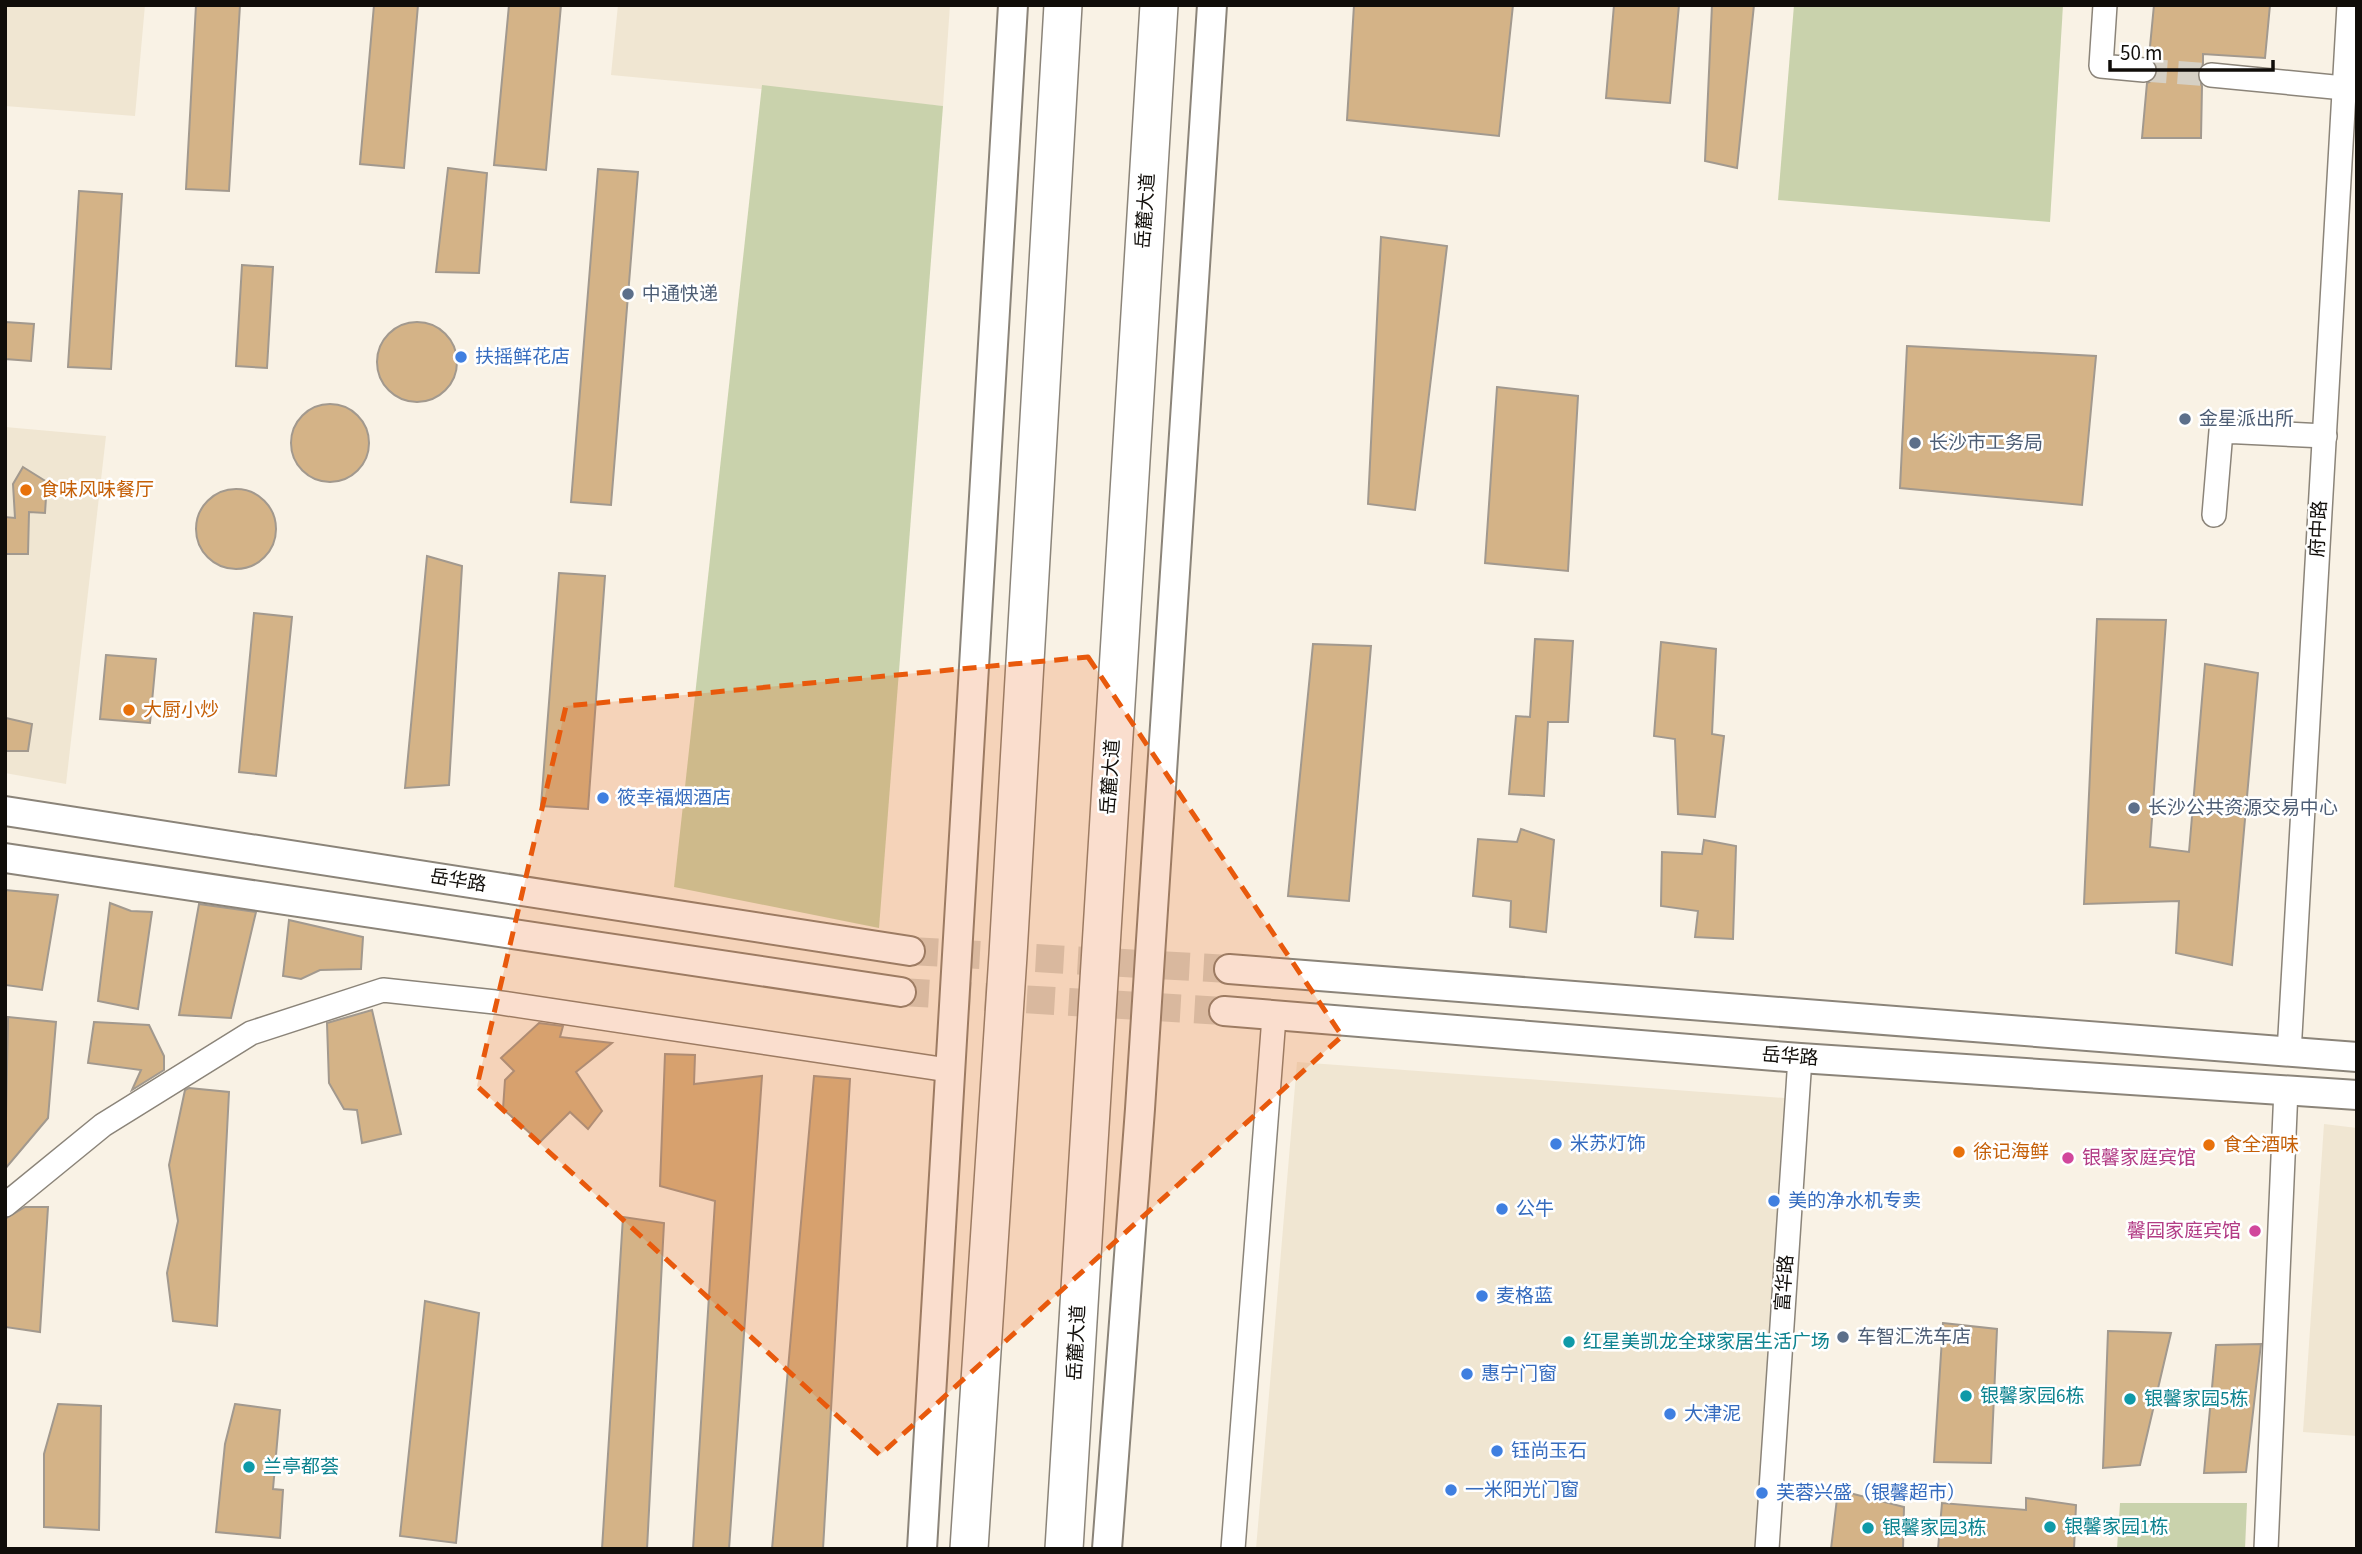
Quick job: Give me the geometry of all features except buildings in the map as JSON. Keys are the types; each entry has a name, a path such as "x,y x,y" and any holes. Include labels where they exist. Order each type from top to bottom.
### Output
{"highway":[{"path":"969,1549 1009,941 1063,5"},
{"name":"岳麓大道","path":"1064,1549 1159,5"}],"street":[{"path":"922,1549 948,1070 1013,5"},
{"path":"1107,1549 1140,1109 1212,5"},
{"path":"2105,5 2101,66 2144,70"},
{"name":"府中路","path":"2289,1053 2349,5"},
{"path":"2211,75 2344,88"},
{"path":"2214,515 2221,431 2325,436"},
{"name":"岳华路","path":"5,811 910,951"},
{"path":"5,858 901,992"},
{"path":"1229,969 2357,1058"},
{"path":"5,1205 103,1125 251,1033 383,990 508,1004 948,1070"},
{"name":"岳华路","path":"1224,1011 1800,1058 2357,1095"},
{"path":"1233,1549 1274,1017"},
{"name":"富华路","path":"1767,1549 1800,1058"},
{"path":"2266,1549 2286,1089"}],"highlighted area":[{"path":"1088,657 1342,1036 880,1455 477,1086 566,706"}],"shaded area":[{"path":"5,5 145,5 135,116 5,106"},
{"path":"618,5 950,5 943,106 611,75"},
{"path":"5,427 106,436 66,784 5,773"},
{"path":"1297,1062 1785,1098 1759,1549 1256,1549"},
{"path":"2324,1124 2357,1128 2357,1436 2303,1432"}],"green space":[{"path":"1794,5 2063,5 2050,222 1778,200"},
{"path":"762,85 943,106 879,928 674,887"},
{"path":"2120,1503 2247,1503 2245,1549 2117,1549"}],"tunnel":[{"path":"2144,70 2211,75"},
{"path":"910,951 1229,969"},
{"path":"901,992 1224,1011"}],"place":[{"name":"中通快递","path":"628,294"},
{"name":"扶摇鲜花店","path":"461,357"},
{"name":"金星派出所","path":"2185,419"},
{"name":"长沙市工务局","path":"1915,443"},
{"name":"食味风味餐厅","path":"26,490"},
{"name":"大厨小炒","path":"129,710"},
{"name":"筱幸福烟酒店","path":"603,798"},
{"name":"长沙公共资源交易中心","path":"2134,808"},
{"name":"米苏灯饰","path":"1556,1144"},
{"name":"食全酒味","path":"2209,1145"},
{"name":"徐记海鲜","path":"1959,1152"},
{"name":"银馨家庭宾馆","path":"2068,1158"},
{"name":"美的净水机专卖","path":"1774,1201"},
{"name":"公牛","path":"1502,1209"},
{"name":"馨园家庭宾馆","path":"2255,1231"},
{"name":"麦格蓝","path":"1482,1296"},
{"name":"车智汇洗车店","path":"1843,1337"},
{"name":"红星美凯龙全球家居生活广场","path":"1569,1342"},
{"name":"惠宁门窗","path":"1467,1374"},
{"name":"银馨家园6栋","path":"1966,1396"},
{"name":"银馨家园5栋","path":"2130,1399"},
{"name":"大津泥","path":"1670,1414"},
{"name":"钰尚玉石","path":"1497,1451"},
{"name":"兰亭都荟","path":"249,1467"},
{"name":"一米阳光门窗","path":"1451,1490"},
{"name":"芙蓉兴盛（银馨超市）","path":"1762,1493"},
{"name":"银馨家园1栋","path":"2050,1527"},
{"name":"银馨家园3栋","path":"1868,1528"}]}
